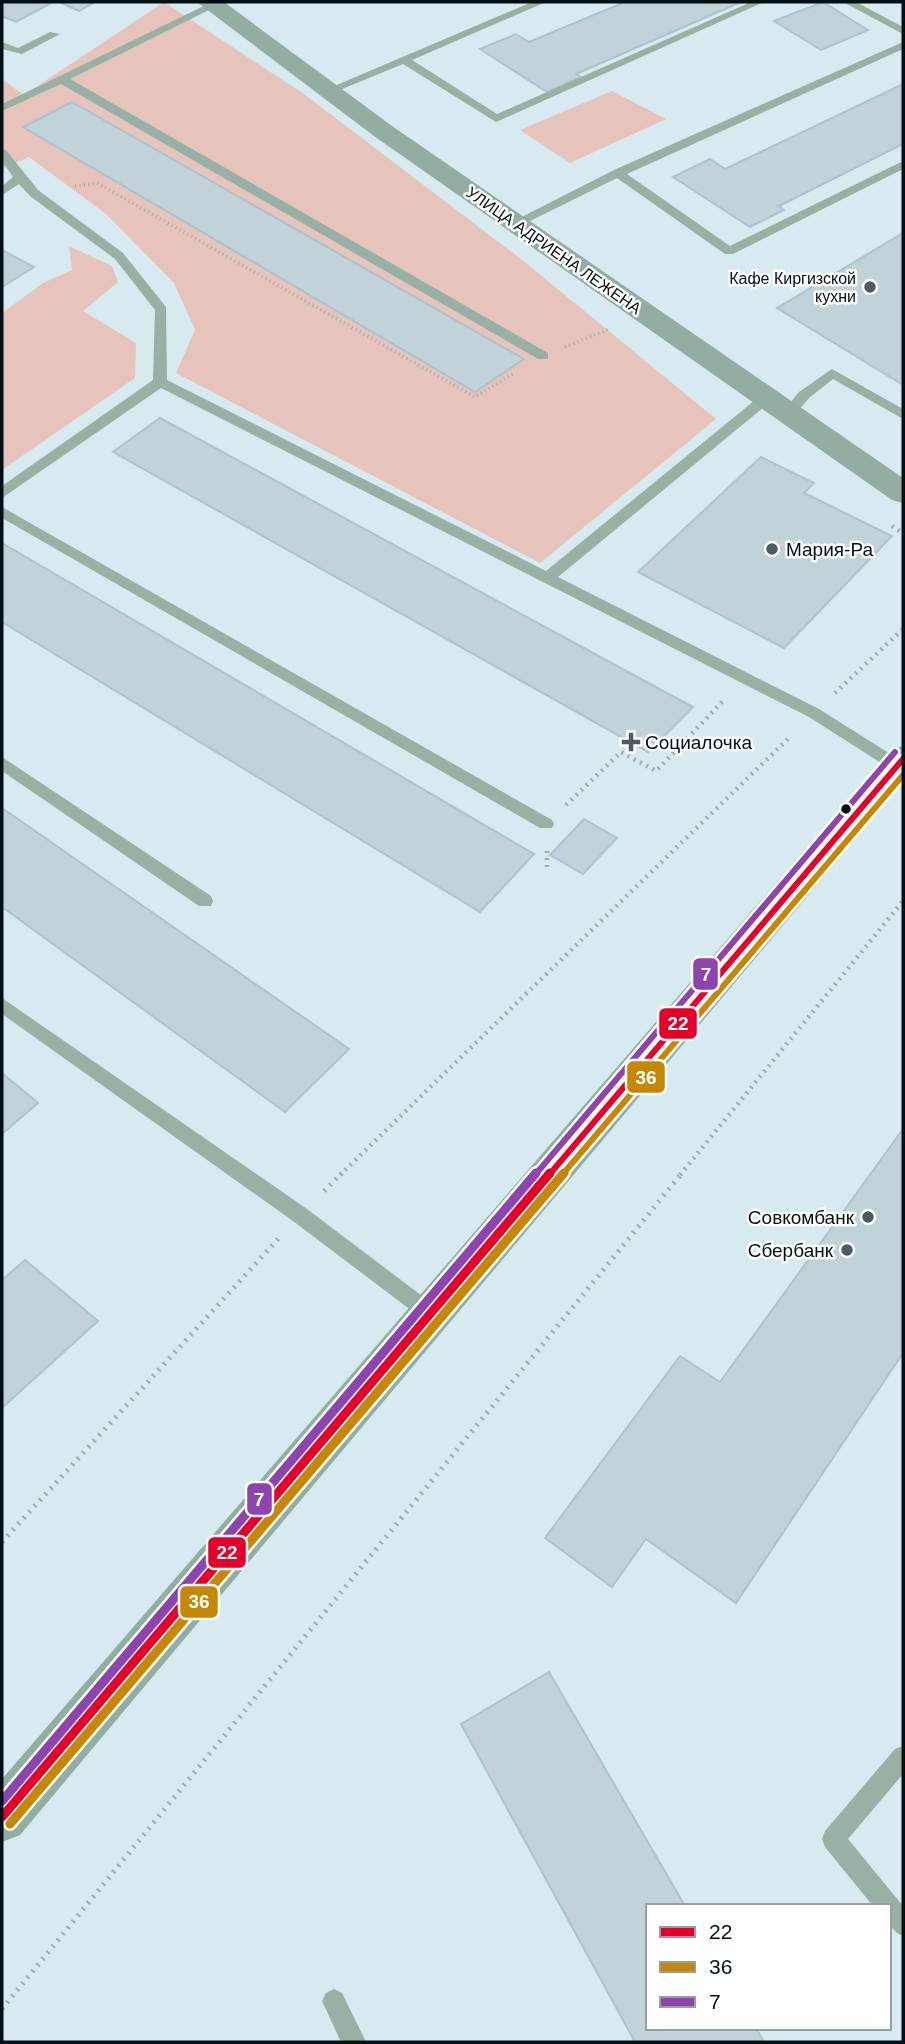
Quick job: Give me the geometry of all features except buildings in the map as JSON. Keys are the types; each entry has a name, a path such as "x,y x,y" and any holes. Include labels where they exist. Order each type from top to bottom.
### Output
{"street":[{"name":"УЛИЦА АДРИЕНА ЛЕЖЕНА","path":"211,3 383,131 903,493"},
{"path":"2,1817 900,762"}],"lane":[{"path":"331,90 541,2"},
{"path":"404,60 496,119 759,2"},
{"path":"848,2 903,31"},
{"path":"2,108 211,3"},
{"path":"2,45 18,52 54,34"},
{"path":"516,223 618,173 903,45"},
{"path":"59,78 543,356"},
{"path":"2,153 34,193 119,256 161,310 160,382"},
{"path":"618,173 729,251 903,165"},
{"path":"2,191 20,178"},
{"path":"788,414 804,395 832,373 903,415"},
{"path":"2,493 160,382"},
{"path":"160,382 814,713 900,762"},
{"path":"547,578 765,399"},
{"path":"2,512 546,824"},
{"path":"2,763 205,901"},
{"path":"2,1005 300,1215 431,1314"},
{"path":"887,1904 833,1839 903,1757"},
{"path":"891,1909 903,1924"},
{"path":"334,2001 354,2042"}],"path":[{"path":"34,193 97,183 475,397 543,356 610,329"},
{"path":"2,1542 300,1215 903,629"},
{"path":"547,872 546,824 621,752 656,771 744,679"},
{"path":"2,2009 903,901"}],"shaded area":[{"path":"164,2 304,94 521,259 716,419 540,563 176,373 195,330 174,283 106,214 29,157 2,169 2,79 24,95"},
{"path":"612,91 666,119 570,163 520,130"},
{"path":"69,246 112,266 118,282 83,311 136,343 135,378 2,470 2,313 43,283 72,270"}],"transit line":[{"name":"7","path":"2,1801 895,752"},
{"name":"22","path":"2,1817 903,759"},
{"name":"36","path":"10,1824 903,775"}],"place":[{"name":"Кафе Киргизской кухни","path":"870,287"},
{"name":"Мария-Ра","path":"772,549"},
{"name":"Социалочка","path":"631,742"},
{"name":"Совкомбанк","path":"868,1217"},
{"name":"Сбербанк","path":"847,1250"}]}
